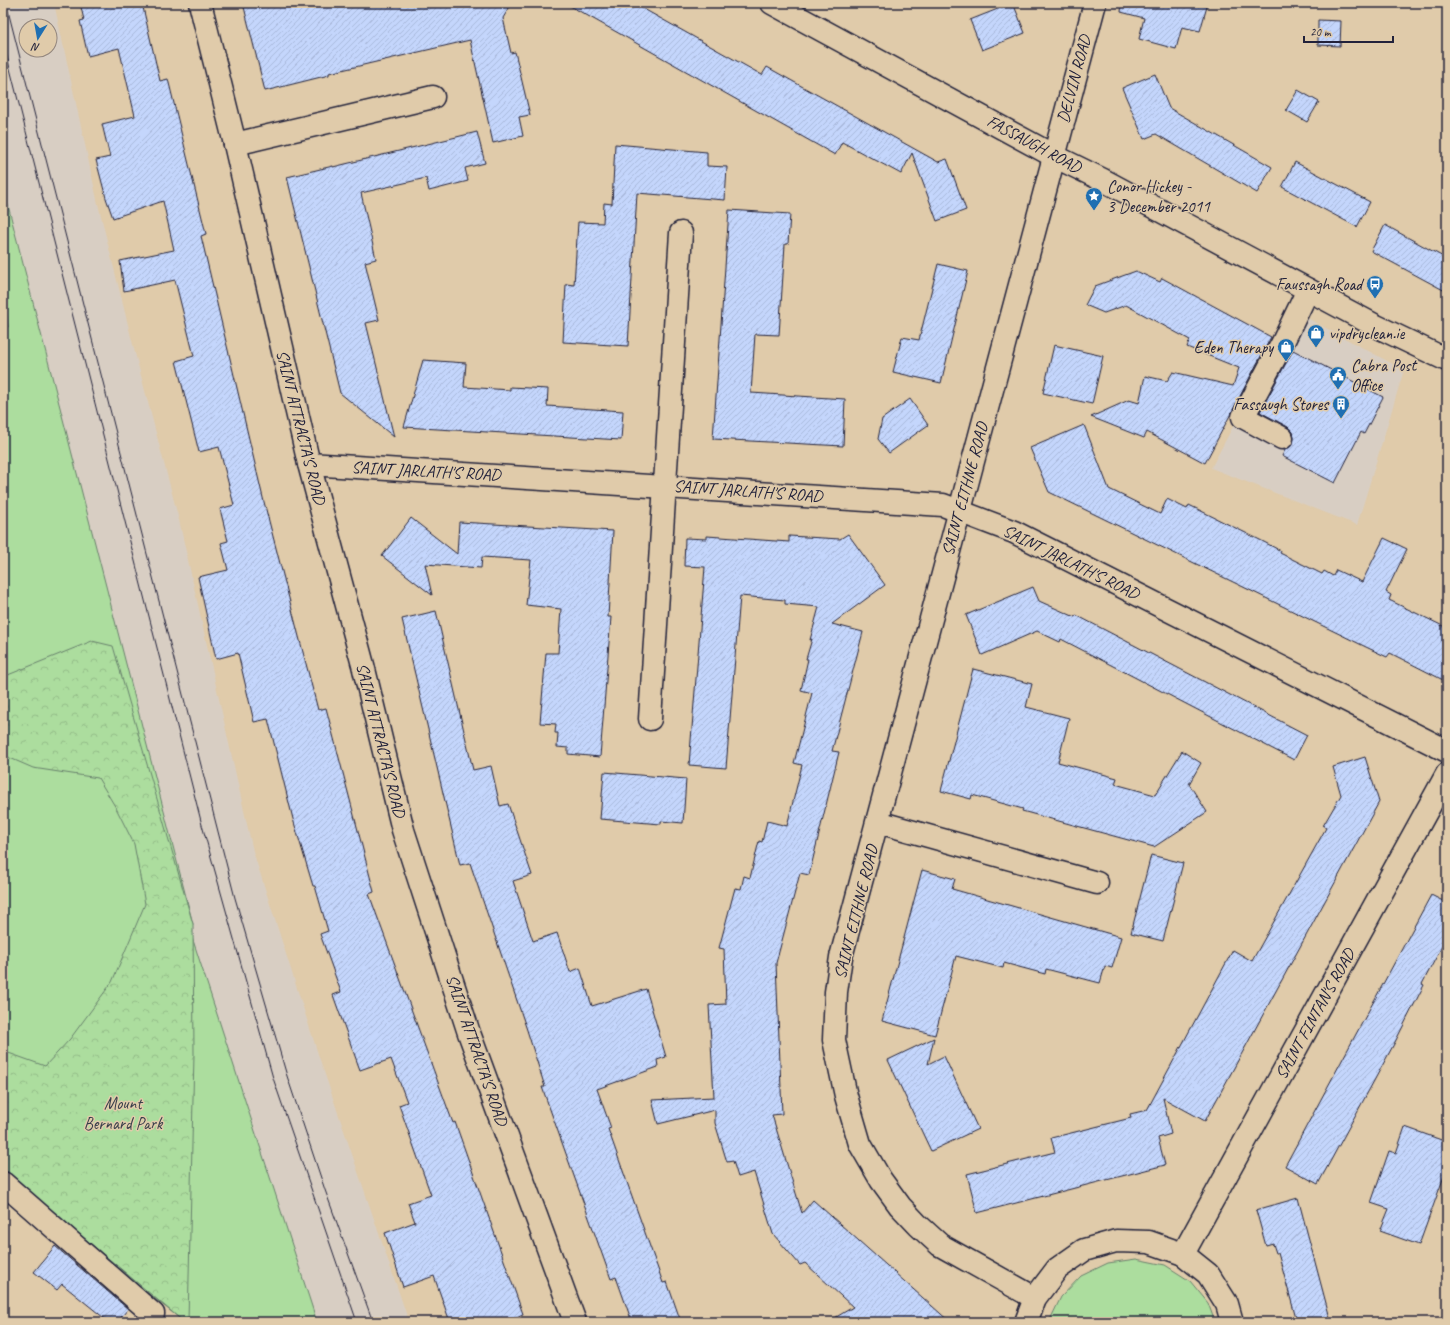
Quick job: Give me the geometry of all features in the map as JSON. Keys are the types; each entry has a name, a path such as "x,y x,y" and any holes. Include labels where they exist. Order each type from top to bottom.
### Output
{"street":[{"name":"SAINT ATTRACTA'S ROAD","path":"200,3 235,144 308,464 363,665 403,830 469,1033 576,1322"},
{"name":"FASSAUGH ROAD","path":"772,3 1054,156 1110,183 1308,290 1447,360"},
{"name":"DELVIN ROAD","path":"1054,156 1095,3"},
{"path":"235,144 433,97"},
{"name":"SAINT EITHNE ROAD","path":"1034,1298 940,1245 918,1226 900,1206 881,1180 860,1144 846,1096 834,1040 836,992 841,957 1054,156"},
{"name":"SAINT JARLATH'S ROAD","path":"650,719 681,233"},
{"path":"1282,438 1243,417 1282,344 1308,290"},
{"name":"SAINT JARLATH'S ROAD","path":"308,464 900,501 943,505 1014,532 1447,751"},
{"name":"SAINT FINTAN'S ROAD","path":"1183,1254 1447,774"},
{"name":"SAINT EITHNE ROAD","path":"878,822 1097,883"},
{"path":"3,1183 153,1314 151,1322"},
{"path":"1026,1322 1034,1298 1057,1269 1084,1250 1116,1241 1149,1242 1183,1254 1208,1274 1227,1304 1232,1322"}],"shaded area":[{"path":"3,3 54,3 57,18 18,18 18,58 58,58 58,21 98,204 179,520 253,851 319,1057 409,1322 317,1322 190,931 193,924 3,186"},
{"path":"1294,311 1404,370 1357,525 1211,468"}],"green space":[{"name":"Mount Bernard Park","path":"3,186 193,924 190,931 317,1322 184,1322 67,1228 68,1224 3,1170"},
{"path":"3,299 5,300 8,327 3,329"},
{"path":"92,641 113,646 193,924 194,1054 188,1322 184,1322 3,1170 3,1051 45,1066 70,1039 112,982 145,904 134,844 116,808 98,778 33,768 3,755 3,677"},
{"path":"1136,1259 1165,1265 1190,1281 1208,1303 1215,1322 1049,1322 1061,1297 1081,1276 1108,1263"}],"building":[{"path":"80,3 142,3 160,81 168,79 206,234 201,236 263,498 318,710 326,708 374,892 369,894 453,1123 455,1122 523,1314 516,1317 518,1322 450,1322 434,1276 403,1287 385,1233 415,1222 408,1203 431,1195 399,1105 407,1102 391,1059 360,1070 333,995 341,992 320,934 328,931 293,819 268,719 254,722 238,653 216,659 198,577 228,570 221,543 228,541 220,509 234,505 219,447 199,452 176,361 194,356 175,280 124,291 120,261 174,250 163,201 113,218 96,160 110,157 102,124 135,116 119,48 88,56 80,21 84,20"},
{"path":"243,3 512,3 503,18 511,53 515,52 530,115 519,117 523,136 493,143 470,40 329,73 329,75 265,91"},
{"path":"565,3 633,3 762,75 767,67 938,162 947,159 966,210 937,221 912,153 901,174 842,142 835,155"},
{"path":"1013,3 1025,33 982,50 970,20"},
{"path":"1122,3 1208,3 1200,31 1182,27 1176,49 1139,39 1144,18 1121,12"},
{"path":"1318,20 1341,21 1340,46 1318,45"},
{"path":"1155,74 1169,108 1272,167 1257,193 1156,134 1144,139 1122,88"},
{"path":"1298,90 1319,102 1307,122 1286,110"},
{"path":"477,132 485,163 465,168 468,181 429,191 426,178 361,193 376,259 365,262 379,320 366,323 394,437 340,393 287,177"},
{"path":"615,144 707,152 707,166 727,167 725,200 637,193 628,346 563,342 566,284 574,285 578,222 603,223 604,203 612,204"},
{"path":"1295,162 1370,202 1357,227 1282,187"},
{"path":"729,210 790,214 788,244 785,244 779,335 755,334 751,393 845,399 843,446 713,439"},
{"path":"1385,225 1447,259 1447,292 1371,251"},
{"path":"938,264 968,271 941,383 893,372 902,337 919,340"},
{"path":"1136,271 1160,282 1162,278 1271,337 1205,463 1147,432 1144,438 1091,417 1129,400 1139,403 1145,376 1167,381 1173,372 1233,386 1239,368 1187,347 1190,340 1126,305 1104,313 1085,305 1095,286"},
{"path":"1054,345 1103,356 1092,404 1043,393"},
{"path":"1293,350 1383,397 1364,434 1361,432 1335,483 1282,456 1285,450 1293,444 1293,432 1288,427 1260,412"},
{"path":"423,360 466,363 464,387 510,390 510,387 548,389 547,406 623,411 621,440 404,427"},
{"path":"910,399 928,425 889,453 878,439 882,419"},
{"path":"1084,425 1109,489 1160,514 1167,499 1187,509 1189,505 1262,541 1281,551 1280,553 1322,574 1324,571 1333,576 1336,570 1362,582 1384,538 1407,549 1386,592 1391,595 1389,600 1447,628 1447,682 1390,653 1387,657 1366,647 1049,492 1030,448"},
{"path":"411,518 457,554 459,522 613,531 608,617 611,617 600,757 568,754 568,748 557,747 558,733 555,733 556,724 540,723 546,653 558,653 561,609 526,605 531,560 482,557 481,568 425,564 432,595 382,556"},
{"path":"848,534 885,585 832,624 863,632 832,751 839,752 809,875 800,873 776,963 782,1114 772,1115 802,1213 813,1200 950,1322 828,1322 853,1307 805,1263 800,1265 773,1234 754,1172 738,1177 733,1161 727,1162 715,1123 715,1110 658,1124 652,1100 714,1097 709,1005 726,1004 724,949 719,948 735,888 741,889 744,876 750,878 759,841 762,842 767,821 787,826 802,765 794,763 812,693 801,690 808,659 806,659 812,639 810,640 819,607 785,604 785,600 740,596 726,768 689,765 705,567 684,566 685,538 707,539 707,536 789,542 789,536 840,539"},
{"path":"1033,587 1039,601 1075,617 1076,615 1307,735 1294,760 1061,639 1060,642 1037,631 982,655 966,615"},
{"path":"436,611 473,770 491,766 500,806 508,804 532,875 513,881 533,941 557,933 570,972 580,968 592,1006 646,989 666,1057 657,1060 658,1067 597,1089 611,1128 608,1129 663,1283 667,1282 681,1322 632,1322 616,1277 611,1279 542,1087 545,1087 527,1030 470,863 460,865 402,619"},
{"path":"973,669 1032,684 1026,707 1069,718 1058,762 1117,778 1115,784 1155,795 1182,751 1201,763 1189,784 1207,812 1154,847 1022,811 1023,809 972,795 971,799 941,791"},
{"path":"1365,757 1379,802 1205,1121 1163,1098 1171,1134 1158,1138 1165,1165 977,1213 967,1174 1055,1152 1051,1138 1131,1118 1130,1114 1147,1110 1233,950 1252,961 1326,828 1323,826 1341,795 1333,767"},
{"path":"604,772 686,779 683,823 661,821 661,824 600,819"},
{"path":"1151,855 1183,863 1163,941 1131,933"},
{"path":"922,870 955,879 952,889 1121,937 1112,968 1105,966 1100,983 1046,969 1045,974 1004,963 1003,968 956,956 935,1035 882,1021"},
{"path":"1431,895 1447,903 1447,937 1422,984 1424,985 1394,1044 1318,1184 1285,1166"},
{"path":"934,1038 928,1064 944,1056 978,1129 931,1151 888,1060"},
{"path":"1405,1127 1447,1142 1447,1168 1419,1245 1380,1231 1389,1209 1371,1203 1389,1151 1396,1153"},
{"path":"1298,1198 1331,1322 1297,1322 1278,1253 1276,1253 1273,1244 1266,1246 1256,1210"},
{"path":"55,1246 128,1309 117,1322 109,1322 62,1284 57,1290 34,1272"}],"tram line":[{"path":"6,3 235,898 287,1076 325,1190 373,1322"},
{"path":"3,41 202,825 273,1078 357,1322"}],"place":[{"name":"Conor Hickey - 3 December 2011","path":"1094,211"},
{"name":"Faussagh Road","path":"1375,299"},
{"name":"vipdryclean.ie","path":"1316,348"},
{"name":"Eden Therapy","path":"1286,362"},
{"name":"Cabra Post Office","path":"1338,390"},
{"name":"Fassaugh Stores","path":"1341,419"}]}
